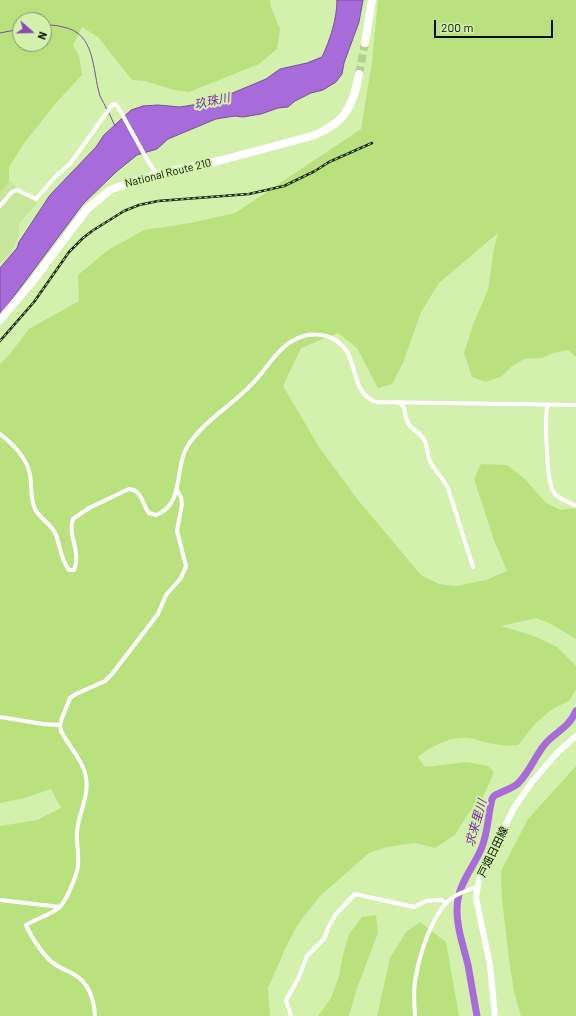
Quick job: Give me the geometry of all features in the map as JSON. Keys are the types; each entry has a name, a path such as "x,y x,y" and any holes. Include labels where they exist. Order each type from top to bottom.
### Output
{"highway":[{"path":"365,44 372,0"},
{"name":"National Route 210","path":"0,320 32,282 87,209 110,190 140,178 222,160 312,136 325,131 336,124 351,104 359,74"}],"main road":[{"name":"戸畑日田線","path":"495,1016 490,965 476,898 479,879 514,808 537,776 576,736"}],"street":[{"path":"0,206 12,192 17,190 36,199 56,176 70,164 112,105 115,104 149,163 158,174"},
{"path":"0,434 10,442 24,460 30,474 33,504 38,513 53,530 64,563 69,570 74,570 76,564 72,526 73,519 129,488 138,493 149,513 156,515 164,511 177,490 180,462 187,446 214,418 254,382 277,355 292,341 301,337 313,334 324,335 333,339 342,346 351,358 359,387 364,395 376,402 576,405"},
{"path":"398,402 405,408 405,418 411,428 420,434 426,444 429,459 448,488 473,567"},
{"path":"548,405 546,410 546,444 550,482 554,493 576,506"},
{"path":"95,1016 94,1002 90,991 84,983 76,976 51,962 30,935 26,925 48,915 60,907 68,898 77,873 77,831 85,797 86,774 61,730 60,725 65,710 70,698 105,681 112,674 142,632 151,624 158,614 166,595 181,578 186,566 177,531 182,504 181,497 177,490"},
{"path":"0,717 43,724 60,725"},
{"path":"415,1016 416,975 429,930 437,914 446,903 458,894 477,887"},
{"path":"291,1016 286,1000 298,979 307,956 324,939 328,926 336,914 355,894 414,907 426,901 441,900 446,903"},
{"path":"0,900 60,907"}],"shaded area":[{"path":"0,0 270,0 271,7 280,29 277,49 259,64 189,92 174,90 145,81 132,80 98,37 82,27 73,45 79,56 82,75 56,103 25,142 9,167 9,181 0,193"},
{"path":"337,0 363,0 359,22 344,63 342,74 336,82 323,90 311,93 295,101 288,107 243,117 235,116 216,119 168,139 157,149 137,155 116,172 83,204 0,315 0,268 17,248 19,242 50,195 96,147 104,135 131,110 143,106 158,105 180,107 211,102 266,79 280,69 307,63 322,57 328,44 336,15"},
{"path":"378,0 576,0 576,357 568,350 553,353 542,358 524,359 511,367 502,376 486,382 472,377 464,353 474,322 488,290 493,254 498,233 439,283 421,312 403,363 392,384 378,388 357,348 338,333 301,348 283,386 319,447 358,500 421,575 439,584 456,586 486,580 507,571 494,540 474,479 481,464 507,465 525,479 546,503 561,510 576,508 576,639 551,624 536,618 501,626 534,636 557,647 576,666 576,689 570,700 551,710 536,723 518,745 497,745 471,738 462,738 448,740 429,749 418,757 425,767 467,762 488,766 494,772 483,797 468,814 455,835 435,848 415,843 387,847 369,853 320,896 298,924 268,988 270,1016 0,1016 0,826 37,820 61,808 51,789 25,798 0,803 0,364 29,329 79,301 78,275 108,250 144,230 190,223 235,213 361,129 372,62"},
{"path":"9,181 37,203 19,224 19,235 12,251 0,263 0,193"},
{"path":"576,766 576,1016 521,1016 514,992 509,960 502,899 501,871 528,819"},
{"path":"376,915 378,933 356,991 349,1016 318,1016 331,998 339,976 349,934 362,917"},
{"path":"420,922 446,942 459,1016 377,1016 390,958 406,932"}],"waterway":[{"path":"52,25 74,31 82,37 91,54 97,86 107,110"},
{"path":"0,33 12,31"},
{"path":"109,113 115,126"},
{"name":"求来里川","path":"477,1016 457,916 458,899 462,885 482,847 486,835 492,799 494,796 516,785 520,781 545,744 566,726 576,711"}],"tunnel":[{"path":"359,74 365,43"}],"railway":[{"path":"0,341 34,302 69,252 92,231 124,211 139,205 158,201 249,194 284,186 315,171 329,162 372,143"}],"water label":[{"name":"玖珠川","path":"212,101"}]}
